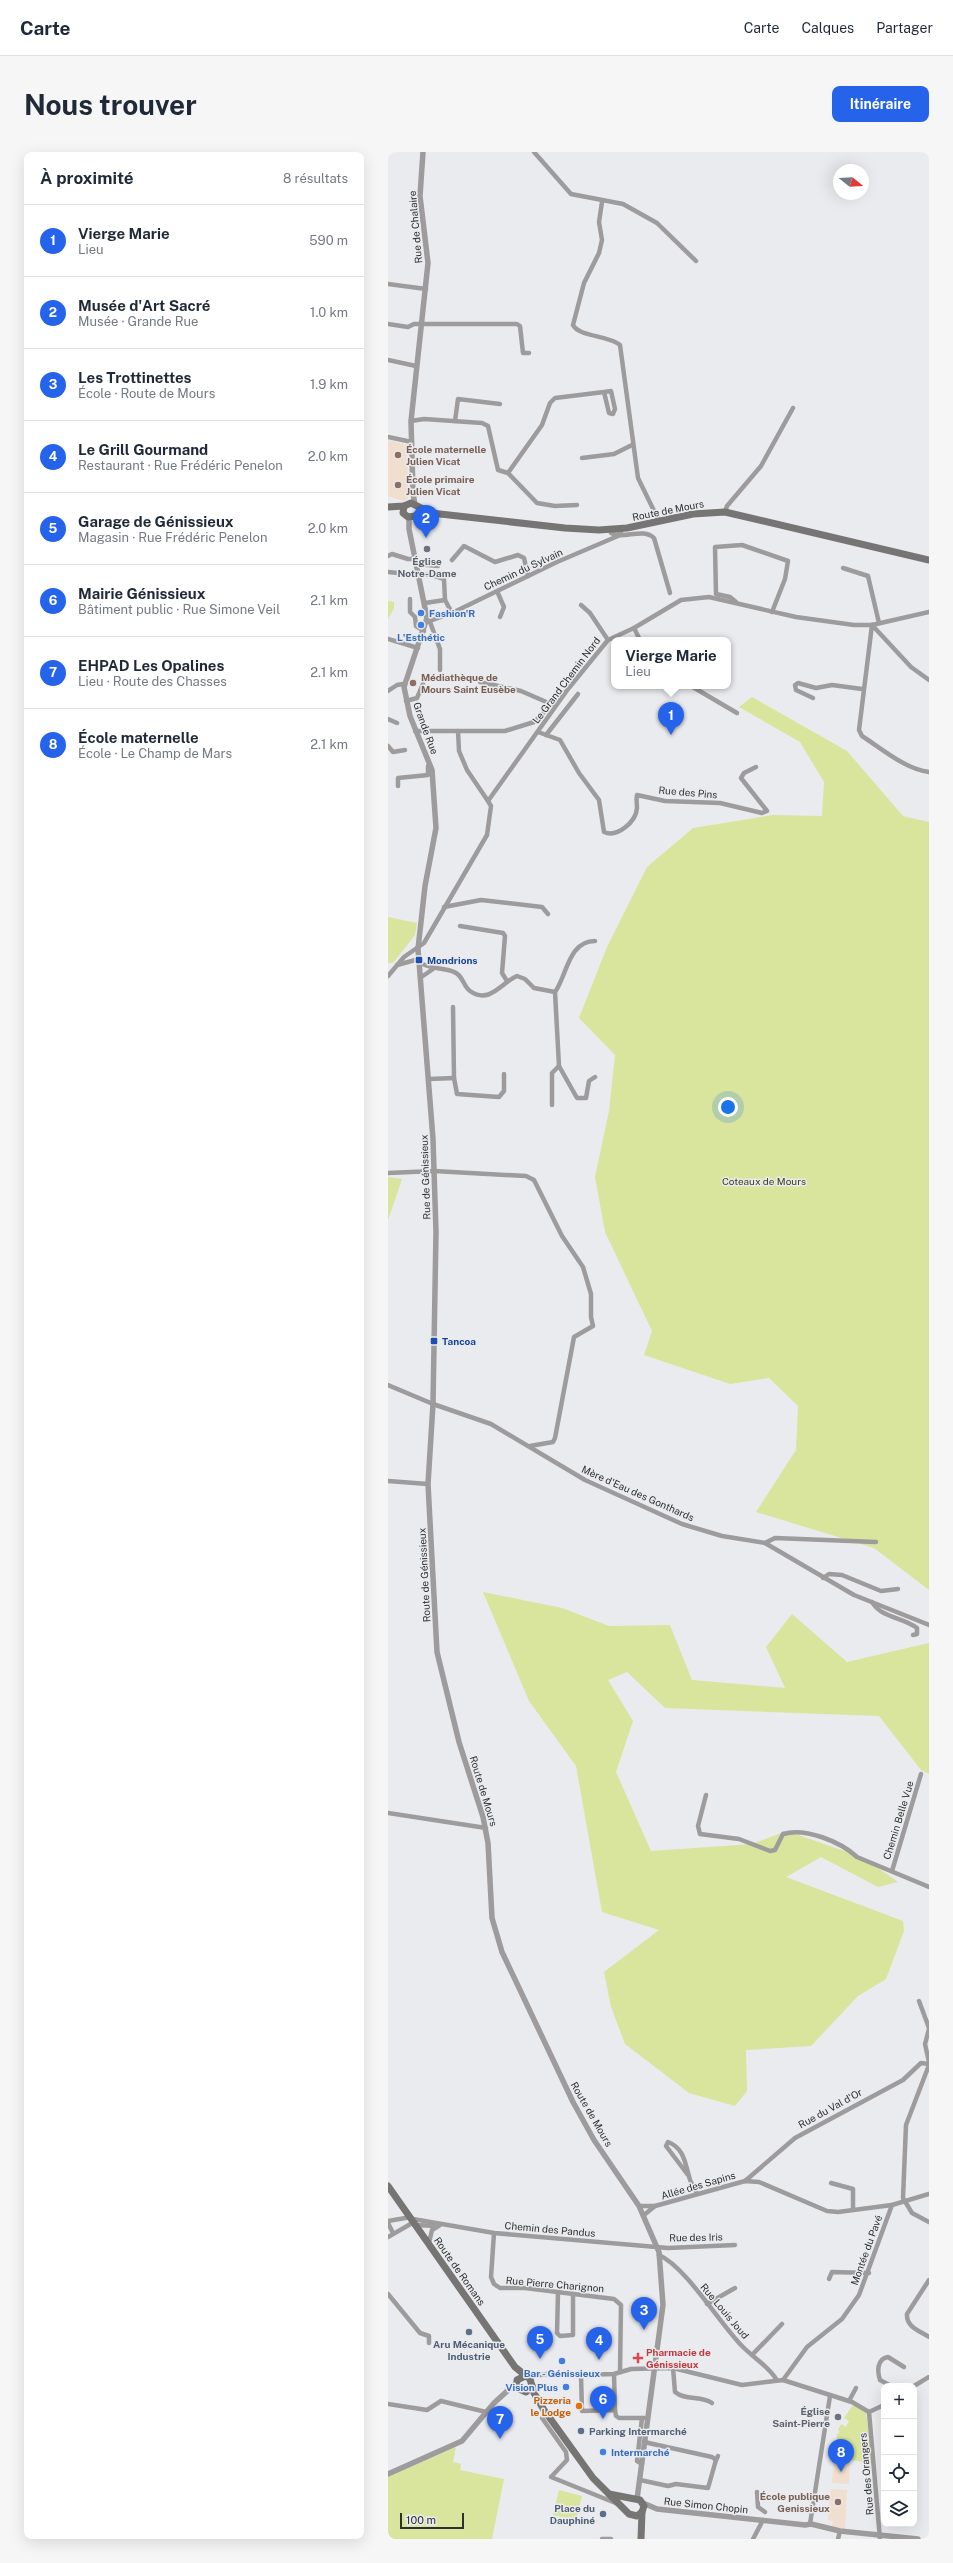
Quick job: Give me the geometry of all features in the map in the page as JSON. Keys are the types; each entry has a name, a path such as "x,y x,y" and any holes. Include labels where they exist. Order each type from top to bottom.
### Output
{"main road":[{"name":"Route de Mours","path":"410,507 431,513 565,528 609,531 626,530 693,514 725,512 929,560"},
{"path":"388,508 410,507"},
{"path":"410,507 412,517"},
{"path":"410,507 412,517"},
{"name":"Route de Mours","path":"412,517 431,513"},
{"name":"Route de Romans","path":"388,2186 515,2367 527,2377 532,2385"},
{"name":"Route de Romans","path":"515,2367 517,2382"},
{"path":"527,2377 517,2382 524,2392 546,2411"},
{"path":"524,2392 532,2385 546,2411 593,2478 624,2507 629,2514 634,2516 642,2530"},
{"path":"609,2494 637,2500"},
{"path":"624,2507 637,2500"},
{"path":"637,2500 642,2512 641,2539"},
{"path":"634,2516 642,2512"}],"street":[{"name":"Rue de Chalaire","path":"410,507 413,493 411,421 416,366 426,289 428,254 420,196 423,152"},
{"path":"534,152 567,191 577,197 623,204 657,223 696,261"},
{"path":"602,202 599,222 602,240 599,253 584,283 573,326 582,332 608,338 620,345 632,445 638,478 659,521"},
{"path":"388,284 426,289"},
{"path":"388,324 408,327 421,325 517,324 520,326 523,353 528,353"},
{"path":"388,360 416,366"},
{"path":"508,473 517,465 542,425 550,403 555,398 611,391 615,409 613,414 608,413 604,392"},
{"path":"455,421 458,400 500,404"},
{"path":"725,512 727,506 761,466 793,408"},
{"path":"411,421 424,419 455,421 482,423 488,426 498,470 508,473 538,503 555,506 577,505"},
{"path":"388,437 412,442"},
{"path":"582,458 614,454 632,445"},
{"path":"412,517 409,529 429,622 440,649 440,670"},
{"path":"609,531 618,536 626,530 651,534 654,538 670,593"},
{"path":"609,531 610,540"},
{"name":"Chemin du Sylvain","path":"429,622 452,613 528,576 618,536"},
{"path":"736,602 730,597 716,594 716,547 742,545 788,561 785,579 772,612"},
{"path":"452,560 464,546 495,562 518,555 524,558 528,576"},
{"path":"390,555 438,566"},
{"path":"842,568 868,576 878,623"},
{"path":"388,572 432,575 444,579 445,600 452,613"},
{"path":"497,592 504,607 500,618"},
{"name":"Le Grand Chemin Nord","path":"614,637 634,628 656,613 681,600 701,596 736,602 796,618 872,625"},
{"path":"410,599 410,612 415,616 416,626 424,631"},
{"path":"425,603 445,600"},
{"path":"581,605 590,613 608,640"},
{"path":"872,625 929,612"},
{"path":"388,691 397,685 403,684 429,622"},
{"path":"872,625 911,667 929,680"},
{"path":"872,625 862,689 859,730 862,736 914,768 929,772"},
{"path":"634,628 638,637"},
{"path":"388,639 418,648"},
{"name":"Le Grand Chemin Nord","path":"488,801 567,692 608,640 611,639"},
{"path":"480,682 521,691 551,704"},
{"name":"Grande Rue","path":"403,684 406,701 415,731 432,770 435,838 425,886 418,949"},
{"path":"406,701 417,698 423,684"},
{"path":"813,698 796,690 796,684 816,688 832,685 862,689"},
{"path":"696,689 737,713"},
{"path":"415,731 505,731 534,722 551,704 567,692"},
{"path":"546,735 578,694"},
{"path":"388,719 397,723"},
{"path":"388,976 404,957 418,949 487,835 491,806 467,770 459,751 458,731"},
{"name":"Rue des Pins","path":"538,732 560,740 579,773 599,800 604,832 609,834 617,833 633,818 637,809 637,795 665,801 720,803 762,813 767,811 741,778 744,773 756,767"},
{"path":"388,746 393,752 405,750"},
{"path":"398,786 398,778 428,775 429,762"},
{"path":"444,907 481,900 542,907 548,914"},
{"path":"460,926 503,933 505,936 502,973 508,981"},
{"path":"595,941 590,941 578,949 570,958 555,992 559,1066 577,1098 586,1098 589,1081 595,1078"},
{"name":"Rue de Génissieux","path":"418,949 429,1079 434,1171 436,1232 433,1404"},
{"path":"396,966 419,961 433,969 454,972 462,978 470,991 483,994 497,992 508,981 520,976 534,988 555,992"},
{"path":"420,978 433,969"},
{"path":"453,1007 454,1078 457,1094 499,1097 504,1091 504,1074"},
{"path":"552,1105 552,1073 559,1066"},
{"path":"429,1079 454,1078"},
{"path":"388,1173 434,1171 526,1176 534,1180 562,1236 583,1267 591,1294 593,1326 574,1337 553,1442 530,1446"},
{"name":"Mère d'Eau des Gonthards","path":"388,1385 433,1404 492,1424 584,1480 682,1524 722,1536 765,1543 823,1578 872,1602 929,1625"},
{"name":"Route de Génissieux","path":"433,1404 428,1484 436,1652 459,1742"},
{"path":"388,1481 428,1484"},
{"path":"765,1543 775,1538 876,1542"},
{"path":"823,1578 830,1574 842,1575 881,1591 898,1589"},
{"path":"872,1602 878,1611 910,1623 917,1628 917,1634 913,1635"},
{"name":"Route de Mours","path":"459,1742 486,1828 492,1918 502,1952 573,2102 594,2140 639,2206 657,2246 663,2305 644,2418 644,2442 637,2500"},
{"name":"Chemin Belle Vue","path":"892,1871 921,1774"},
{"path":"706,1795 698,1826 700,1834 739,1839 770,1851 775,1850 782,1834 789,1832 822,1836 851,1851 857,1857 929,1887"},
{"path":"388,1813 486,1828"},
{"path":"919,2000 929,2029 925,2044 929,2064 906,2125 904,2201 912,2213 929,2222"},
{"name":"Rue du Val d'Or","path":"745,2181 795,2138 904,2080 921,2063 929,2064"},
{"path":"688,2175 684,2158 678,2149 668,2142 666,2146 688,2175 697,2194"},
{"path":"745,2181 759,2182 827,2211 838,2212 853,2208 892,2205"},
{"name":"Allée des Sapins","path":"639,2206 655,2206 745,2181"},
{"path":"831,2183 853,2189 853,2208"},
{"name":"Montée du Pavé","path":"780,2379 806,2347 842,2319 859,2295 892,2205 929,2194"},
{"name":"Allée des Sapins","path":"644,2215 655,2206"},
{"path":"393,2233 388,2222 414,2221"},
{"path":"388,2237 414,2221"},
{"name":"Chemin des Pandus","path":"414,2221 436,2226 441,2225"},
{"name":"Chemin des Pandus","path":"414,2221 494,2233 657,2246"},
{"path":"429,2243 430,2234 436,2226"},
{"name":"Rue Pierre Charignon","path":"494,2233 491,2277 494,2284 500,2288 614,2298 621,2305 620,2372"},
{"name":"Rue des Iris","path":"657,2246 735,2245"},
{"name":"Rue Louis Joud","path":"659,2255 667,2259 707,2304 727,2330 752,2355 780,2379"},
{"path":"829,2279 832,2272 868,2273"},
{"path":"929,2280 907,2314 906,2320 909,2324 929,2337"},
{"path":"707,2304 735,2288"},
{"path":"558,2292 557,2333 560,2336 573,2335 573,2294"},
{"path":"388,2294 420,2333 429,2336 429,2343"},
{"path":"752,2355 782,2324"},
{"path":"886,2383 880,2380 878,2366 882,2359 888,2356 904,2367"},
{"path":"673,2368 674,2392 680,2397 707,2400 712,2403"},
{"path":"527,2377 547,2374 581,2376 614,2374 620,2372 673,2368 742,2385 780,2379 849,2401 869,2412 881,2406"},
{"path":"532,2385 537,2379 547,2374"},
{"path":"614,2374 616,2416 620,2418 644,2418 636,2461 642,2464"},
{"path":"581,2376 582,2411 615,2410"},
{"path":"917,2384 929,2377"},
{"path":"388,2474 462,2441 486,2412 517,2382"},
{"path":"849,2401 856,2388"},
{"path":"503,2394 524,2392"},
{"path":"810,2524 830,2396"},
{"path":"388,2404 427,2410 442,2401 486,2412"},
{"path":"546,2411 542,2418 566,2452 567,2460 551,2477 624,2507"},
{"name":"Rue des Orangers","path":"869,2412 880,2537"},
{"path":"640,2480 663,2485 676,2484 708,2488 717,2458 644,2442"},
{"path":"757,2492 758,2507 765,2512"},
{"name":"Rue Simon Chopin","path":"637,2500 657,2509"},
{"name":"Rue Simon Chopin","path":"642,2512 657,2509 810,2524 840,2531 880,2537 918,2539"},
{"path":"753,2539 765,2520"},
{"path":"838,2539 840,2531"},
{"path":"602,2539 611,2539"}],"shaded area":[{"path":"388,440 407,445 408,498 404,501 388,496"},
{"path":"834,2460 850,2462 849,2484 832,2483"},
{"name":"École publique Genissieux","path":"831,2489 847,2490 845,2529 832,2527 833,2521 828,2520"}],"green space":[{"path":"388,601 394,602 394,608 388,619"},
{"name":"Coteaux de Mours","path":"752,697 847,751 903,816 929,822 929,1590 874,1548 756,1512 796,1450 798,1406 769,1378 730,1384 644,1355 652,1331 605,1232 595,1177 609,1111 615,1055 579,1018 607,947 647,867 693,828 773,815 822,816 824,782 800,742 739,707"},
{"path":"388,917 417,923 415,935 393,963 388,963"},
{"path":"388,1177 402,1179 388,1220"},
{"path":"483,1592 562,1608 609,1626 670,1625 692,1680 785,1688 766,1647 792,1614 847,1662 929,1643 929,1774 921,1770 879,1716 665,1708 627,1672 608,1680 633,1721 616,1772 651,1851 752,1844 787,1831 864,1858 898,1882 878,1887 821,1857 786,1877 903,1921 904,1931 886,1979 858,1996 811,2046 746,2050 747,2091 735,2106 689,2093 625,2044 611,2007 604,1972 659,1930 602,1912 576,1766 529,1701"},
{"path":"853,2405 866,2412 869,2436 867,2438 870,2441 872,2463 835,2458 837,2434 840,2432 838,2430 841,2424 846,2427 849,2421 844,2418"},
{"path":"456,2447 453,2462 461,2464 460,2470 504,2479 492,2539 388,2539 388,2477"},
{"path":"559,2490 582,2496 576,2520 553,2515"}],"place":[{"name":"École maternelle Julien Vicat","path":"398,455"},
{"name":"École primaire Julien Vicat","path":"398,485"},
{"name":"Musée d'Art Sacré","path":"426,538"},
{"name":"Église Notre-Dame","path":"427,549"},
{"name":"Fashion'R","path":"421,613"},
{"name":"L'Esthétic","path":"421,625"},
{"name":"Médiathèque de Mours Saint Eusèbe","path":"413,683"},
{"name":"Vierge Marie","path":"671,735"},
{"name":"Mondrions","path":"419,960"},
{"name":"Tancoa","path":"434,1341"},
{"name":"Les Trottinettes","path":"644,2330"},
{"name":"Aru Mécanique Industrie","path":"469,2332"},
{"name":"Pharmacie de Génissieux","path":"638,2358"},
{"name":"Garage de Génissieux","path":"540,2359"},
{"name":"Le Grill Gourmand","path":"599,2360"},
{"name":"Bar - Génissieux","path":"562,2361"},
{"name":"Vision Plus","path":"566,2387"},
{"name":"Pizzeria le Lodge","path":"579,2406"},
{"name":"Église Saint-Pierre","path":"838,2417"},
{"name":"Mairie Génissieux","path":"603,2419"},
{"name":"Parking Intermarché","path":"581,2431"},
{"name":"EHPAD Les Opalines","path":"500,2439"},
{"name":"Intermarché","path":"603,2452"},
{"name":"École maternelle","path":"841,2472"},
{"name":"École publique Genissieux","path":"838,2502"},
{"name":"Place du Dauphiné","path":"603,2514"}]}
